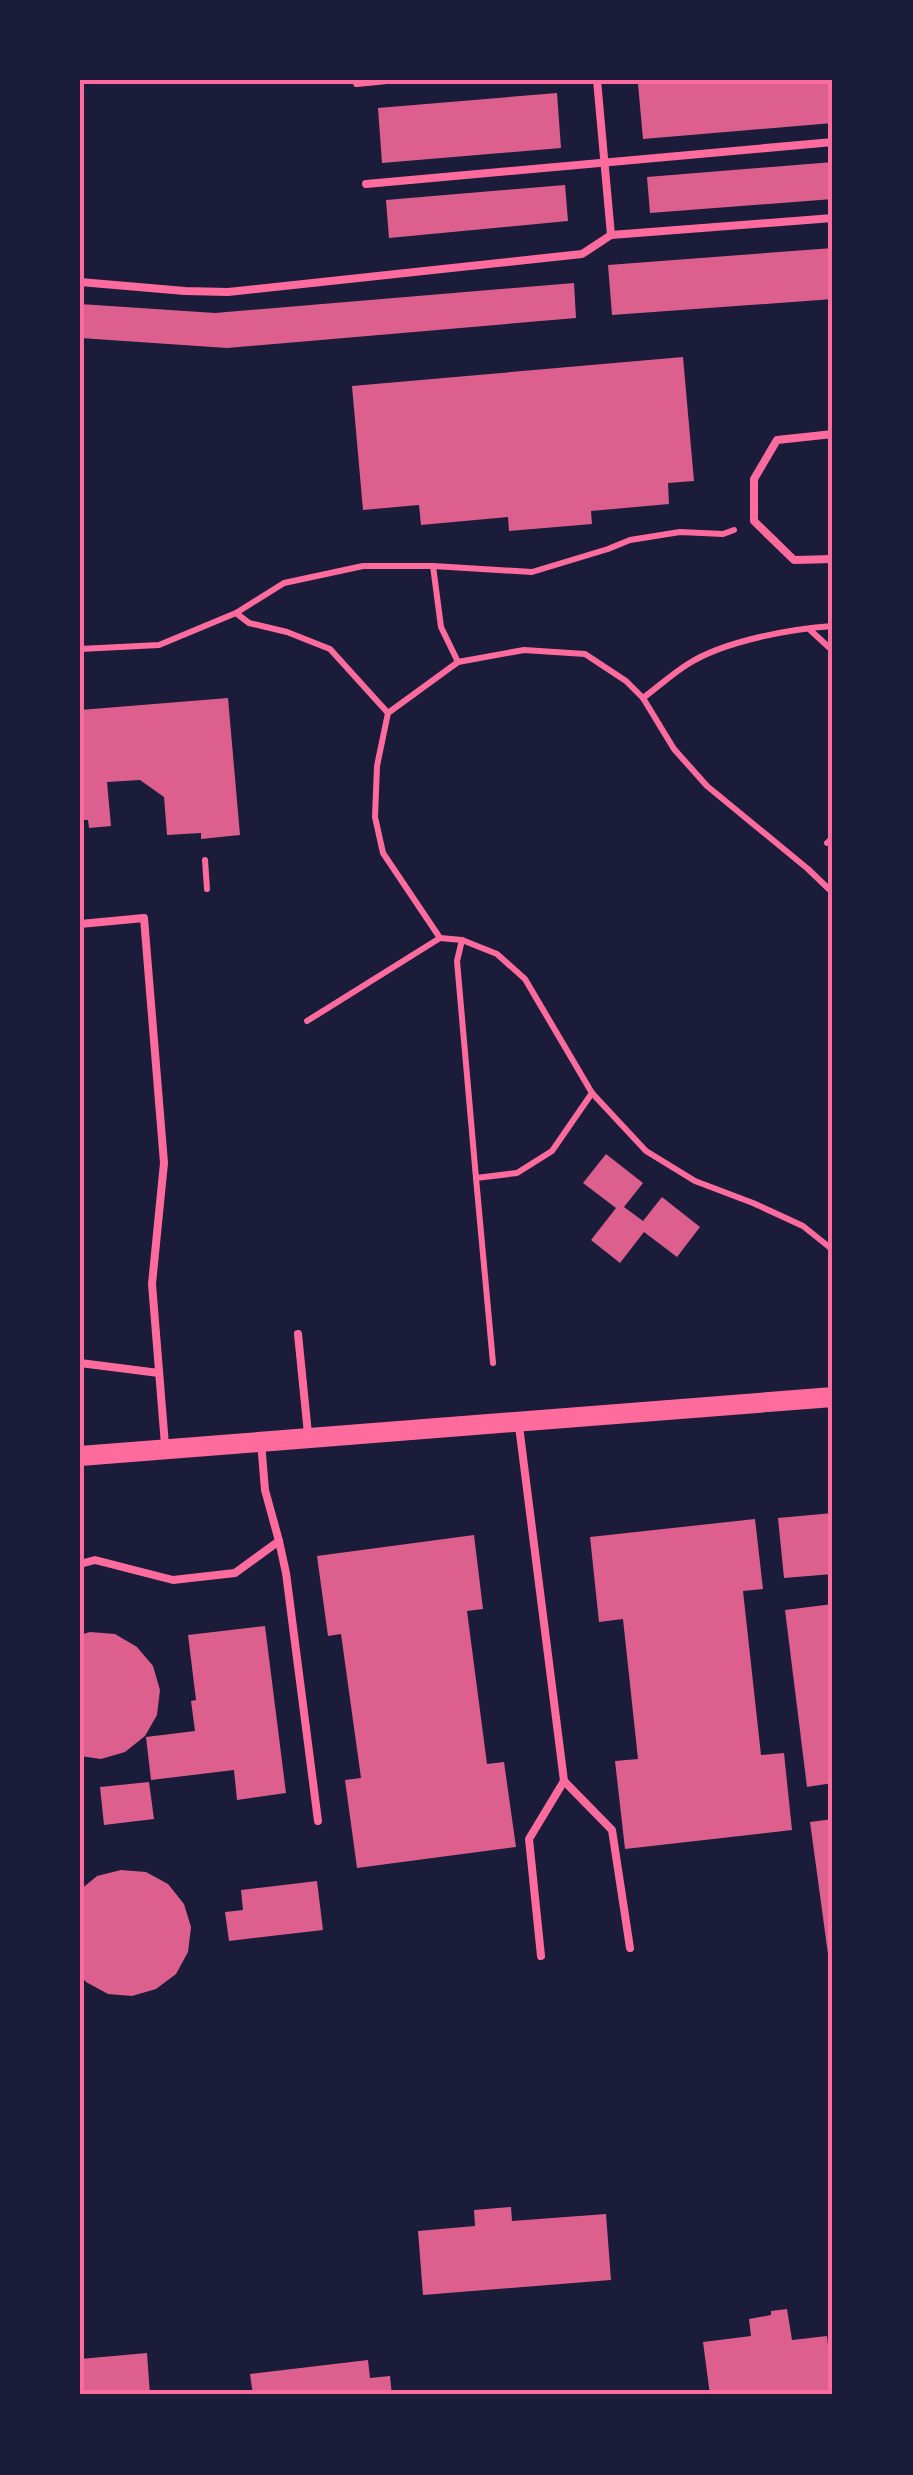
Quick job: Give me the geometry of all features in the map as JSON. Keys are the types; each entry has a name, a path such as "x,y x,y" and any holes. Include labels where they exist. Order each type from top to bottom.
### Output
{"main road":[{"path":"80,1456 833,1397"}],"lane":[{"path":"357,83 386,80"},
{"path":"597,80 611,235"},
{"path":"366,184 833,142"},
{"path":"80,282 228,292 582,254 611,235 833,218"},
{"path":"833,434 777,440 754,479 754,521 794,560 833,560"},
{"path":"80,924 144,918 164,1164 152,1284 165,1450"},
{"path":"298,1334 308,1439"},
{"path":"80,1363 160,1374"},
{"path":"518,1422 564,1781 612,1830 630,1948"},
{"path":"262,1442 265,1490 286,1573 318,1821"},
{"path":"80,1564 95,1560 173,1580 235,1573 280,1541"},
{"path":"542,1956 529,1838 564,1781"}],"path":[{"path":"80,649 159,645 236,613 284,583 363,566 532,572 630,540 680,532 723,534 754,521"},
{"path":"433,566 441,627 458,662"},
{"path":"236,613 249,623 330,649 388,713"},
{"path":"643,698 690,663 740,642 833,626"},
{"path":"808,628 833,651"},
{"path":"440,938 383,852 375,817 377,766 388,713 458,662 524,650 585,654 626,682 643,698 674,750 708,786 833,893"},
{"path":"205,860 207,889"},
{"path":"307,1022 440,938 462,940 497,954 525,979 592,1093 646,1151 695,1181 803,1226 833,1250"},
{"path":"462,940 458,961 493,1363"},
{"path":"476,1178 517,1173 552,1150 592,1093"}],"building":[{"path":"833,80 833,123 643,139 638,84"},
{"path":"557,93 561,148 382,163 378,108"},
{"path":"833,162 833,199 650,213 647,177"},
{"path":"565,185 568,221 389,238 386,200"},
{"path":"833,248 833,299 612,315 608,265"},
{"path":"574,283 576,318 227,348 80,338 80,304 215,313"},
{"path":"683,357 694,481 668,483 669,504 591,511 592,524 509,531 508,517 421,525 419,505 363,510 352,386"},
{"path":"228,698 240,835 201,839 201,833 167,835 164,797 140,780 107,782 111,826 89,828 88,820 80,820 80,710"},
{"path":"606,1154 643,1183 624,1207 643,1221 662,1197 700,1227 677,1257 644,1232 620,1263 591,1240 616,1208 583,1183"},
{"path":"833,1513 833,1574 784,1578 778,1518"},
{"path":"755,1519 763,1589 743,1591 761,1755 784,1753 792,1830 625,1849 615,1761 638,1759 623,1619 599,1622 590,1537"},
{"path":"474,1535 483,1609 467,1611 487,1764 504,1762 516,1847 357,1868 345,1780 361,1778 341,1634 328,1636 317,1556"},
{"path":"833,1604 833,1783 807,1787 785,1610"},
{"path":"265,1626 286,1793 237,1800 234,1770 151,1780 146,1737 195,1731 191,1701 196,1700 188,1635"},
{"path":"115,1634 137,1647 153,1666 160,1690 157,1715 145,1736 125,1752 101,1759 80,1756 80,1635"},
{"path":"149,1782 154,1819 104,1825 100,1787"},
{"path":"833,1819 833,1975 831,1976 810,1822"},
{"path":"121,1870 146,1872 168,1884 184,1904 191,1927 188,1952 176,1974 156,1989 132,1996 108,1994 80,1975 80,1890 97,1876"},
{"path":"317,1881 323,1930 229,1941 225,1912 243,1910 241,1890"},
{"path":"511,2207 512,2221 606,2214 611,2280 423,2295 418,2231 475,2226 474,2210"},
{"path":"787,2309 792,2340 827,2336 833,2395 710,2395 703,2342 751,2336 749,2319"},
{"path":"147,2353 150,2395 80,2395 80,2359"},
{"path":"368,2360 370,2378 390,2376 392,2395 253,2395 250,2374"}]}
